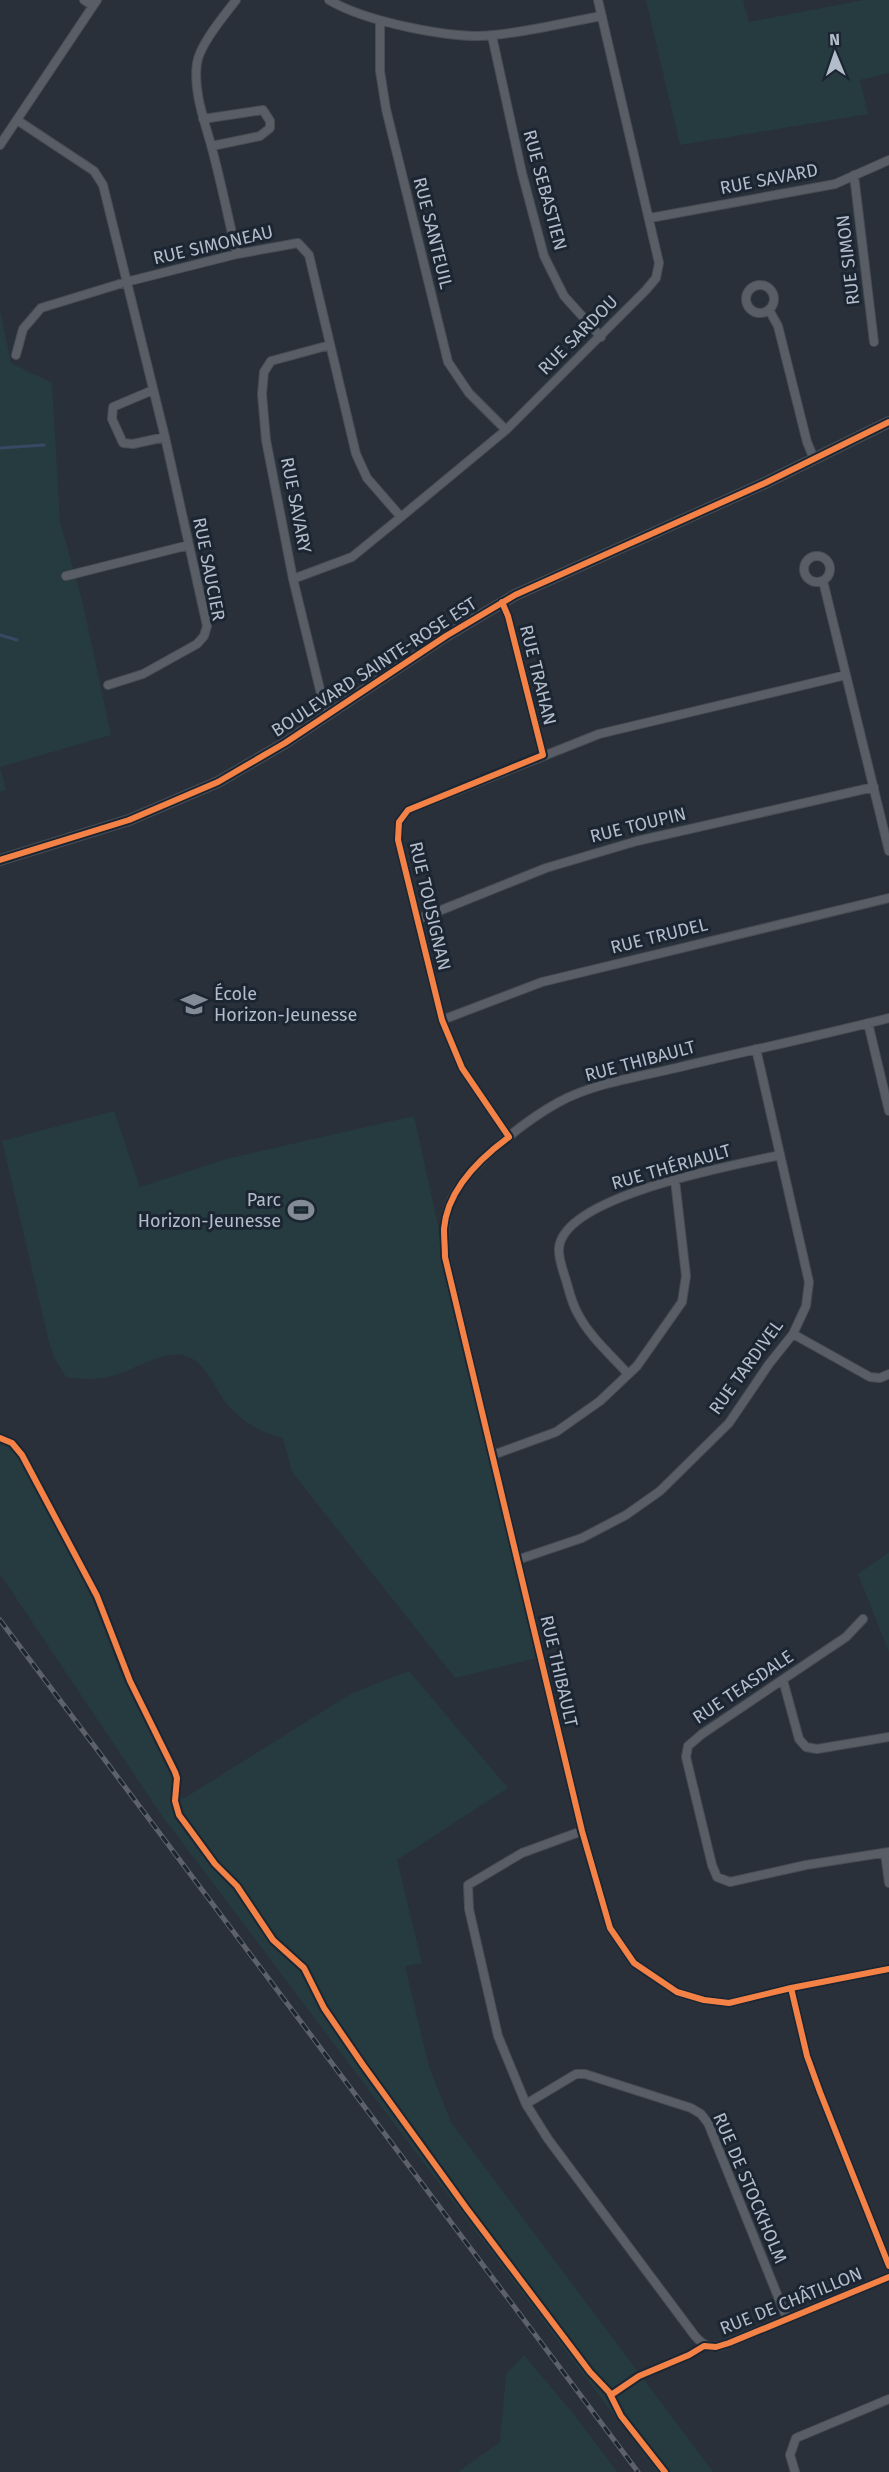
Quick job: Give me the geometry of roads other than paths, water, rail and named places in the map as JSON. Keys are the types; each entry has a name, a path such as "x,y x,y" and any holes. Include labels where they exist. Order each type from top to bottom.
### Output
{"street":[{"path":"0,145 95,3 84,0"},
{"path":"236,0 211,35 197,61 197,85 203,119 212,146 237,254"},
{"path":"329,0 380,21 441,32 492,36 602,16"},
{"name":"RUE SARDOU","path":"293,579 352,557 506,430 656,278 659,263 650,219 598,0"},
{"name":"RUE SANTEUIL","path":"380,21 381,71 386,109 448,362 469,393 506,430"},
{"name":"RUE SEBASTIEN","path":"492,36 522,173 544,256 564,296 600,337"},
{"path":"203,119 263,110 270,121 270,128 260,136 212,146"},
{"name":"RUE SAUCIER","path":"17,120 94,171 103,185 165,437 207,626 204,636 197,644 143,674 108,685"},
{"name":"RUE SAVARD","path":"650,219 835,184 889,159"},
{"name":"RUE SIMON","path":"854,175 874,342"},
{"name":"RUE SIMONEAU","path":"16,356 23,329 41,308 126,282 237,254 298,243 309,255 356,454 367,478 401,517"},
{"path":"769,310 778,326 807,442 814,459"},
{"name":"RUE SAVARY","path":"329,715 323,702 293,579 266,440 262,394 264,372 271,361 330,345"},
{"path":"153,390 113,407 112,419 123,442 134,444 165,437"},
{"name":"BOULEVARD SAINTE-ROSE EST","path":"0,860 120,823 198,791 246,766 329,715 446,636 502,602 551,577 743,493 889,422"},
{"path":"66,576 189,545"},
{"path":"823,581 889,851"},
{"name":"RUE TRAHAN","path":"502,602 508,616 543,755"},
{"name":"RUE TOUSIGNAN","path":"509,1137 462,1068 442,1020 398,840 399,822 408,810 543,755 607,732 846,675"},
{"name":"RUE TOUPIN","path":"419,919 546,868 637,841 874,787"},
{"name":"RUE TRUDEL","path":"442,1020 542,982 889,898"},
{"name":"RUE THIBAULT","path":"889,1018 603,1085 559,1102 495,1148 463,1181 451,1201 444,1228 445,1257 582,1831 610,1928 634,1963 677,1992 704,2001 729,2003 889,1969"},
{"path":"868,1023 889,1111"},
{"name":"RUE TARDIVEL","path":"517,1560 582,1538 626,1515 660,1491 729,1423 769,1364 793,1334 806,1306 809,1282 756,1049"},
{"name":"RUE THÉRIAULT","path":"628,1374 590,1333 576,1313 562,1270 559,1248 566,1231 595,1208 631,1193 780,1155"},
{"path":"493,1455 556,1432 600,1401 637,1366 682,1302 686,1276 675,1180"},
{"path":"793,1334 870,1377 880,1378 889,1374"},
{"name":"RUE TEASDALE","path":"863,1619 846,1637 702,1734 688,1746 686,1757 712,1865 717,1877 729,1882 806,1865 887,1853"},
{"path":"783,1680 799,1739 806,1747 817,1749 889,1737"},
{"name":"RUE DE CHÂTILLON","path":"582,1831 522,1852 468,1885 469,1909 498,2036 526,2104 548,2139 704,2346 720,2346 889,2277"},
{"path":"887,1853 889,1883"},
{"path":"791,1988 807,2056 889,2266"},
{"name":"RUE DE STOCKHOLM","path":"526,2104 576,2074 585,2074 691,2108 702,2114 712,2133 787,2319"},
{"path":"795,2472 790,2455 796,2438 889,2399"}],"waterway":[{"path":"0,448 44,445"},
{"path":"0,635 17,640"}],"railway":[{"path":"0,1620 638,2472"}],"place":[{"name":"École Horizon-Jeunesse","path":"194,1004"},
{"name":"Parc Horizon-Jeunesse","path":"301,1210"}]}
